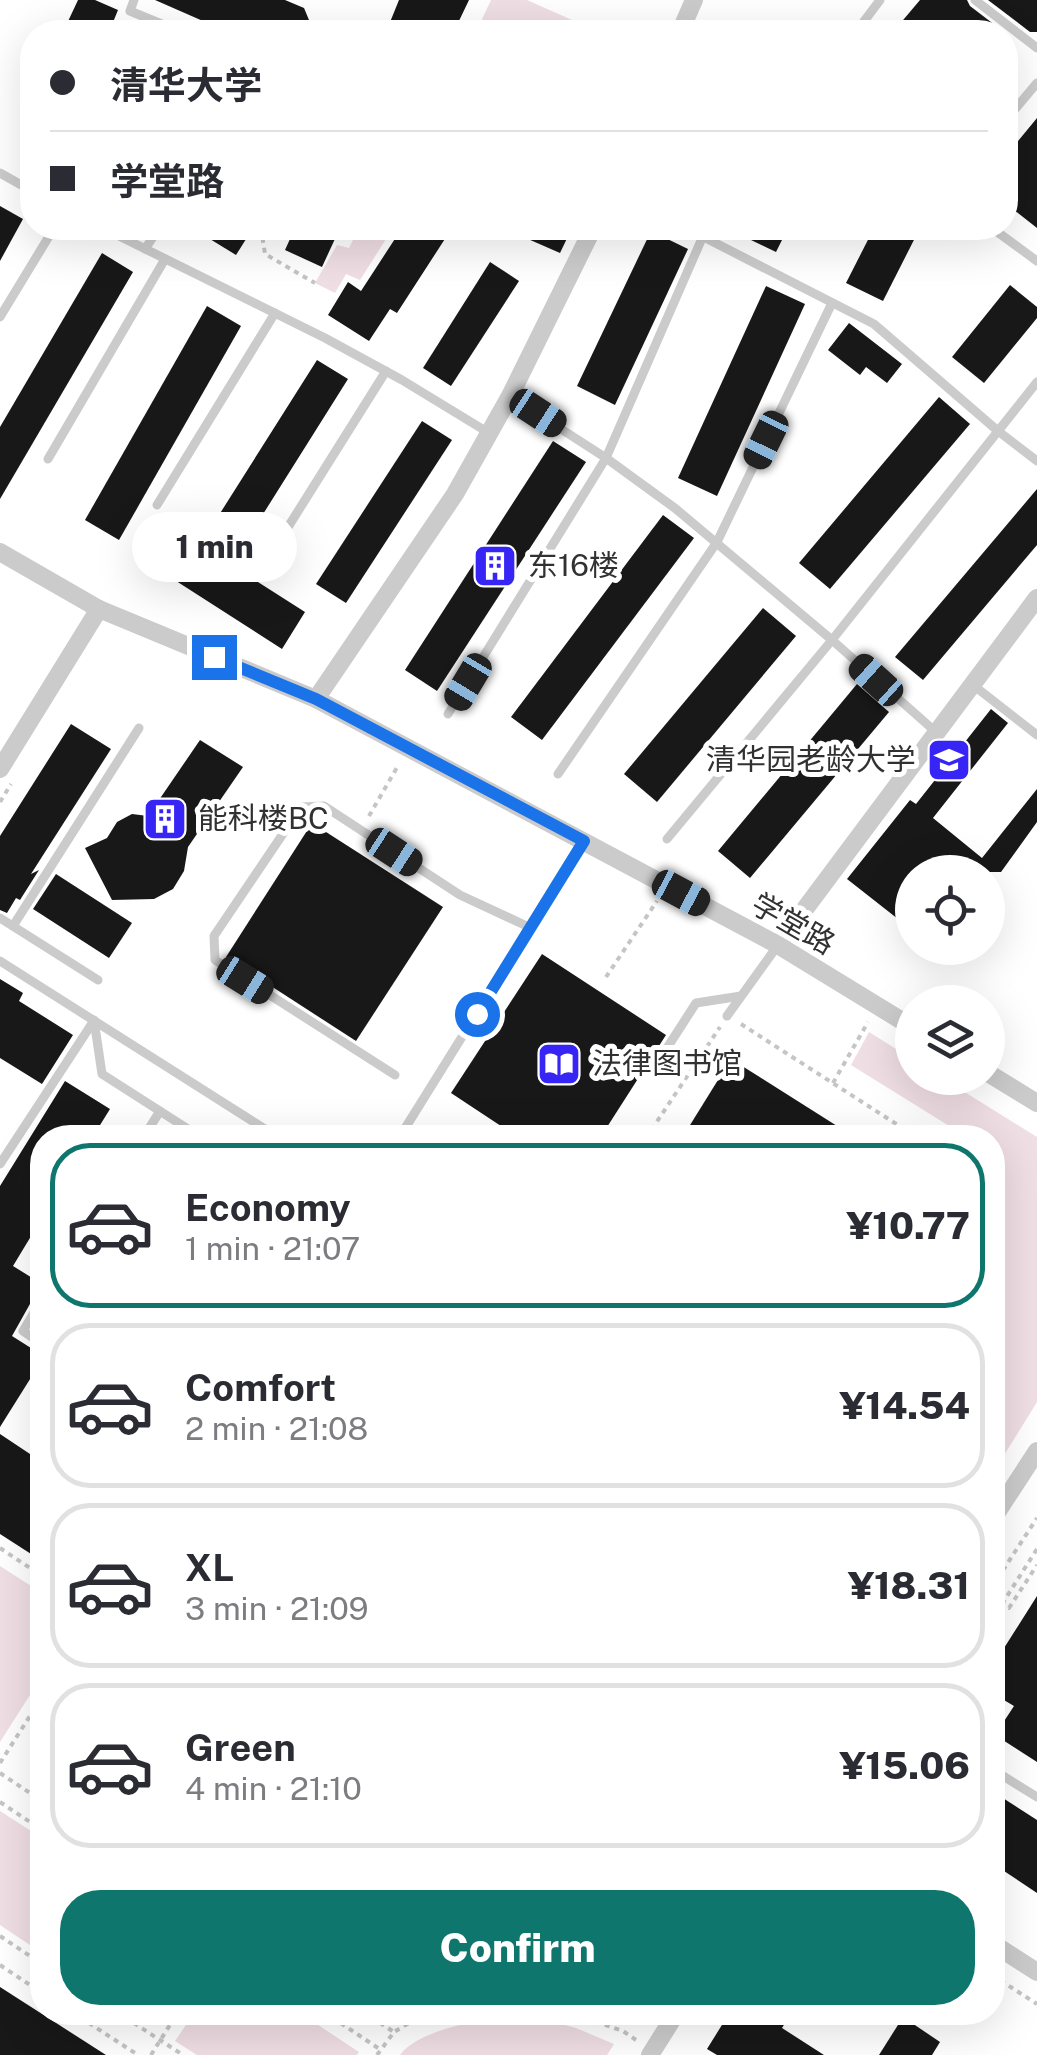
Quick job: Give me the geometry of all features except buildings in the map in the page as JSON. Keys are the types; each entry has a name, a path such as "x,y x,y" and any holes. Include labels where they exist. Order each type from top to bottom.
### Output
{"street":[{"path":"316,699 456,494 510,396 587,240"},
{"name":"学堂路","path":"0,552 100,609 316,699 778,945 895,1017"},
{"path":"778,945 1037,598"},
{"path":"0,769 100,609"},
{"path":"1005,1083 1037,1103"},
{"path":"1005,1500 1037,1451"},
{"path":"1005,1952 1037,1972"},
{"path":"654,2054 670,2025"}],"lane":[{"path":"134,0 130,11 152,20"},
{"path":"975,0 1001,20"},
{"path":"1018,106 1037,83"},
{"path":"0,317 47,240"},
{"path":"127,240 386,371 490,433"},
{"path":"145,249 151,240"},
{"path":"448,714 606,458 701,240"},
{"path":"711,240 874,324 1037,461"},
{"path":"1008,240 1037,261"},
{"path":"48,459 165,259"},
{"path":"558,774 716,542 832,303"},
{"path":"157,504 275,313"},
{"path":"273,551 386,371"},
{"path":"667,839 832,640 1037,382"},
{"path":"510,396 606,458 716,542 937,733"},
{"path":"973,686 1037,735"},
{"path":"13,926 139,728"},
{"path":"396,1075 215,960 214,936 300,808 324,806 460,895 532,928"},
{"path":"407,1125 584,841"},
{"path":"0,918 98,980"},
{"path":"727,1016 778,945"},
{"path":"0,961 259,1125"},
{"path":"667,1048 696,1003 741,996"},
{"path":"94,1020 102,1074 182,1125"},
{"path":"0,1164 94,1020"},
{"path":"152,1125 160,1111"},
{"path":"1005,1777 1037,1797"}],"path":[{"path":"263,240 265,254 316,283"},
{"path":"360,830 400,764"},
{"path":"606,977 657,900"},
{"path":"655,1125 727,1016 898,1125"},
{"path":"834,1083 870,1019"},
{"path":"1005,1566 1037,1518"},
{"path":"0,1548 30,1568"},
{"path":"1005,1599 1037,1549"},
{"path":"1005,1606 1009,1608 1037,1564"},
{"path":"0,1763 30,1717"},
{"path":"0,1773 30,1793"},
{"path":"0,1802 30,1822"},
{"path":"0,1936 30,1956"},
{"path":"0,1965 30,1985"},
{"path":"1005,1983 1037,2004"},
{"path":"92,2025 138,2055"},
{"path":"138,2025 182,2055"},
{"path":"151,2055 170,2025"},
{"path":"342,2025 379,2052 394,2032 405,2025"},
{"path":"384,2025 394,2032"},
{"path":"605,2025 623,2031 654,2054"}],"shaded area":[{"path":"491,0 527,0 572,20 482,20"},
{"path":"353,240 385,240 360,280 346,274 335,293 315,283 337,245 349,248"},
{"path":"869,1032 895,1048 895,1092 851,1065"},
{"path":"899,1095 969,1095 1037,1137 1037,1402 1005,1454 1005,1125 948,1125"},
{"path":"0,1566 30,1585 30,1695 0,1742"},
{"path":"0,1811 30,1830 30,1945 0,1925"},
{"path":"186,2025 318,2025 359,2052 197,2055 175,2041"},
{"path":"565,2025 614,2044 607,2055 400,2055 418,2040 456,2026"}],"place":[{"name":"东16楼","path":"495,566"},
{"name":"清华园老龄大学","path":"949,760"},
{"name":"能科楼BC","path":"165,819"},
{"name":"法律图书馆","path":"559,1064"}],"route":[{"path":"214,657 316,699 584,841 477,1014"}]}
